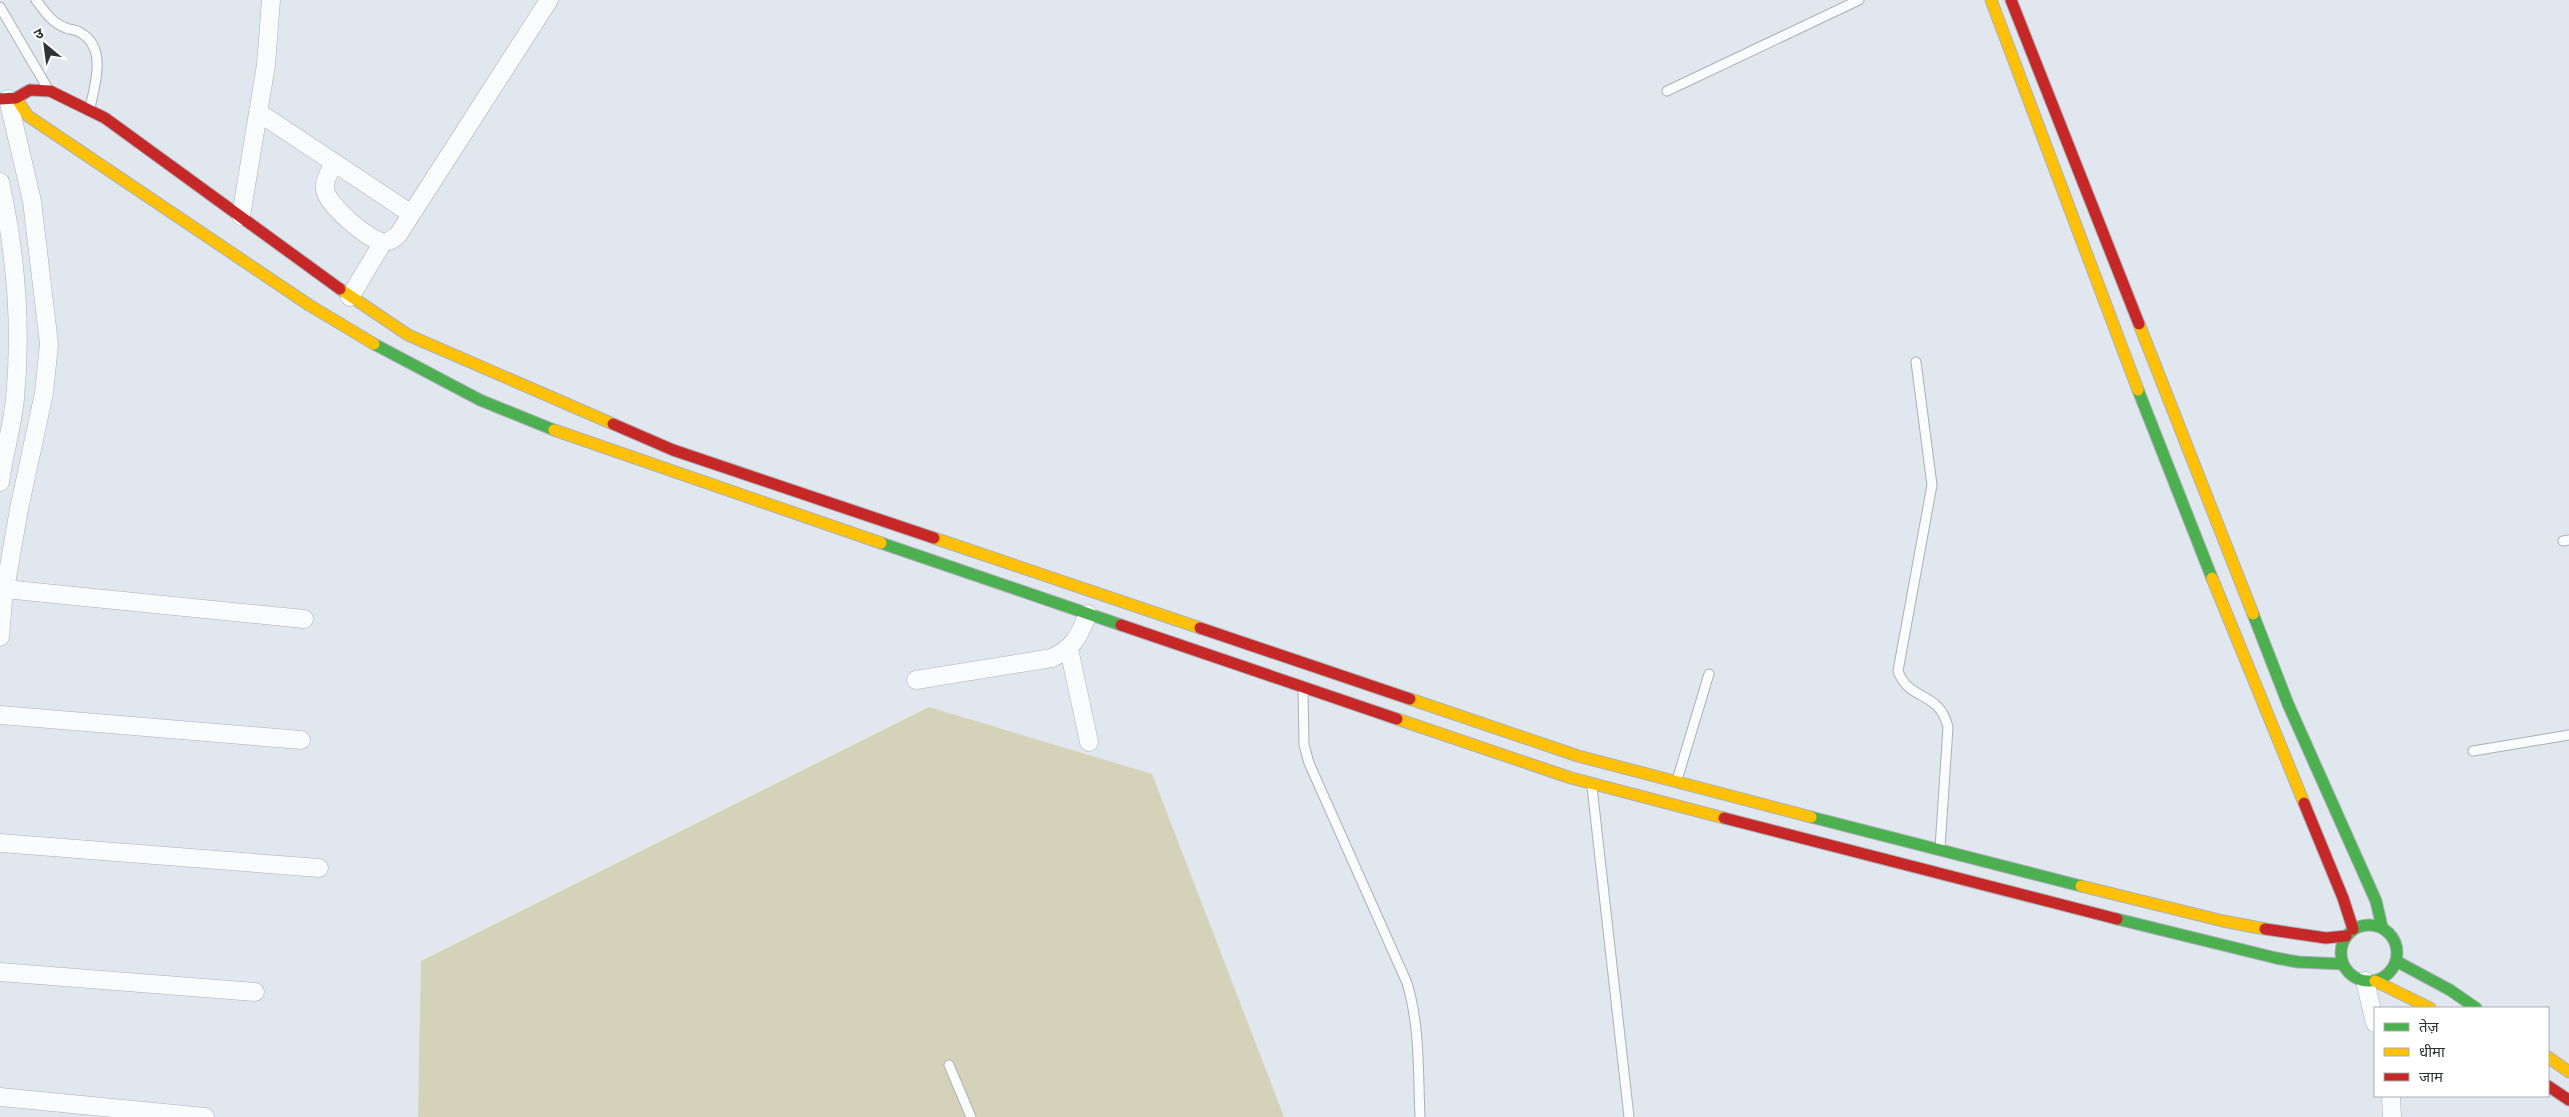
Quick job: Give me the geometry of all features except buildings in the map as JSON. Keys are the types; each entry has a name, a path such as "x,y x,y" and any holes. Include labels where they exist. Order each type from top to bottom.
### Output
{"street":[{"path":"241,216 266,65 271,0"},
{"path":"350,297 383,242 391,240 398,235 410,213 549,0"},
{"path":"1991,0 2180,498 2340,888 2350,933 2340,955 2343,964 2348,972 2428,1007"},
{"path":"2011,0 2288,704 2376,901 2382,927 2395,941 2396,961 2392,970 2370,981"},
{"path":"8,99 30,90 50,91 90,110 105,118 210,199 241,216 350,297 408,335 454,357 673,450 1578,756 1672,793 1954,879 2276,958 2298,962 2343,964"},
{"path":"8,99 28,116 196,222 309,305 350,330 480,400 578,440 1591,784 1672,793 1940,851 2223,921 2326,938 2350,933 2362,925 2382,927"},
{"path":"0,637 5,589 19,509 44,393 49,344 32,201 8,99"},
{"path":"258,112 410,213"},
{"path":"334,164 327,176 324,188 327,199 335,209 383,242"},
{"path":"0,182 13,243 19,341 14,401 0,482"},
{"path":"5,589 304,619"},
{"path":"916,680 1037,662 1052,658 1069,649 1076,640 1088,614"},
{"path":"1069,649 1089,742"},
{"path":"0,715 301,740"},
{"path":"0,843 319,868"},
{"path":"2396,961 2450,990 2475,1007"},
{"path":"0,972 255,992"},
{"path":"2370,981 2374,1015"},
{"path":"2549,1058 2569,1072"},
{"path":"2549,1087 2569,1100"},
{"path":"0,1097 205,1117"},
{"path":"2391,1097 2392,1117"}],"lane":[{"path":"36,0 49,18 64,28 82,33 92,45 98,70 90,110"},
{"path":"1667,91 1859,0"},
{"path":"0,7 50,91"},
{"path":"1916,362 1932,485 1898,671 1902,682 1911,690 1935,702 1944,713 1948,727 1940,851"},
{"path":"1672,793 1709,674"},
{"path":"1303,687 1304,745 1309,763 1407,983 1413,1002 1416,1021 1420,1117"},
{"path":"2473,751 2569,735"},
{"path":"1591,784 1629,1117"},
{"path":"950,1065 971,1117"}],"shaded area":[{"path":"929,707 1152,774 1284,1117 418,1117 421,961"}],"traffic: fast":[{"path":"374,344 480,400 554,430"},
{"path":"2138,390 2212,578"},
{"path":"881,543 1121,625"},
{"path":"2253,614 2288,704 2376,901 2382,927"},
{"path":"1811,817 2081,886"},
{"path":"2117,919 2276,958 2298,962 2343,964"},
{"path":"2364,925 2374,925 2389,933 2395,942 2397,953 2395,964 2389,973 2374,981 2364,981 2353,976 2346,969 2341,958 2341,948 2346,937 2353,930 2364,925"},
{"path":"2396,961 2450,990 2475,1007"}],"traffic: slow":[{"path":"1991,0 2138,390"},
{"path":"16,98 28,116 309,305 374,344"},
{"path":"340,289 408,335 613,424"},
{"path":"2139,324 2253,614"},
{"path":"554,430 881,543"},
{"path":"934,538 1200,628"},
{"path":"2212,578 2304,803"},
{"path":"1410,699 1578,756 1811,817"},
{"path":"1397,719 1571,778 1724,818"},
{"path":"2081,886 2223,921 2265,929"},
{"path":"2375,981 2428,1007"},
{"path":"2549,1058 2569,1072"}],"traffic: jam":[{"path":"2011,0 2139,324"},
{"path":"0,99 16,98 30,90 50,91 105,118 340,289"},
{"path":"613,424 673,450 934,538"},
{"path":"1121,625 1397,719"},
{"path":"1200,628 1410,699"},
{"path":"2304,803 2343,898 2353,929"},
{"path":"1724,818 2117,919"},
{"path":"2265,929 2326,938 2346,936"},
{"path":"2549,1087 2569,1100"}]}
